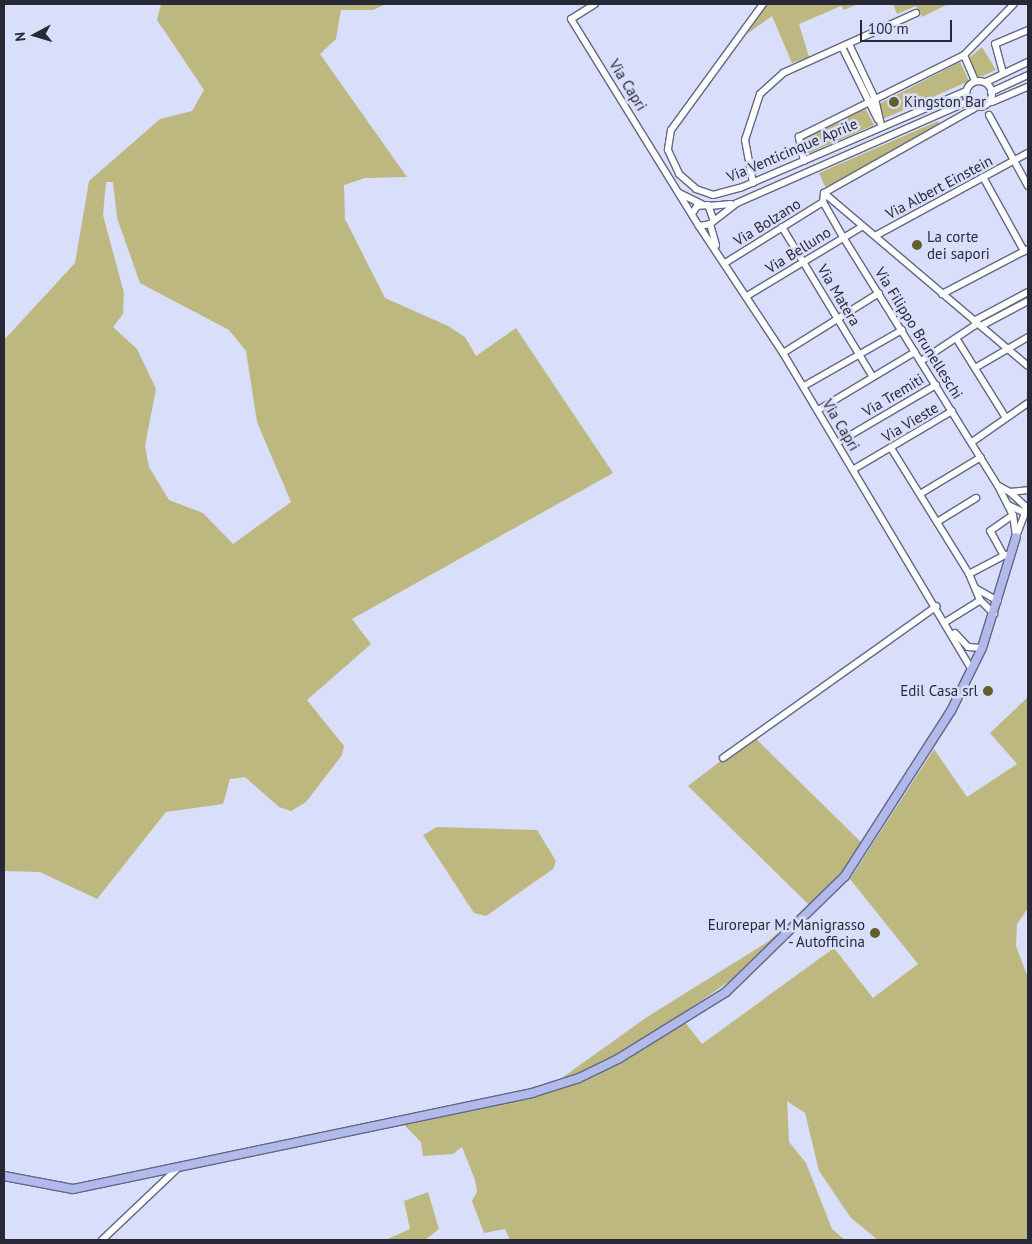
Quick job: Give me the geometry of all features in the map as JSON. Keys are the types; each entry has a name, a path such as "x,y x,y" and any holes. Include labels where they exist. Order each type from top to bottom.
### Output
{"main road":[{"path":"4,1176 73,1188 561,1084 618,1059 718,997 845,876 951,711 972,670 994,614 1016,537"}],"street":[{"name":"Via Capri","path":"596,4 572,19 676,191 784,352 837,443 948,624 972,670"},
{"name":"Via Venticinque Aprile","path":"763,4 671,130 668,150 679,174 696,189 712,195 753,183 881,126 966,92"},
{"path":"804,161 800,137 964,55 1014,4"},
{"path":"753,183 744,140 760,94 784,74 916,13"},
{"path":"1003,72 995,44 1028,30"},
{"path":"849,44 875,99 881,126"},
{"path":"842,47 881,126"},
{"path":"964,55 975,81"},
{"path":"975,81 986,82 1003,72 1028,62"},
{"path":"991,92 1028,75"},
{"path":"975,81 966,92 970,101 989,115 1028,186"},
{"path":"986,82 991,92 989,115"},
{"path":"824,193 979,108 1028,87"},
{"path":"699,226 711,222 737,203 970,101"},
{"name":"Via Albert Einstein","path":"874,236 1028,153"},
{"path":"942,294 1026,250 983,177"},
{"path":"676,191 705,205 737,203"},
{"path":"823,202 824,193"},
{"path":"824,193 1028,366"},
{"name":"Via Bolzano","path":"723,260 823,202"},
{"name":"Via Filippo Brunelleschi","path":"823,202 998,486 1013,516 1016,537"},
{"name":"Via Capri","path":"705,205 723,260"},
{"path":"692,214 705,205"},
{"name":"Via Belluno","path":"747,296 863,226"},
{"name":"Via Matera","path":"782,227 873,377"},
{"path":"921,361 1028,292"},
{"path":"784,352 879,293"},
{"path":"977,324 1028,301"},
{"path":"804,386 902,330"},
{"path":"975,368 1006,347 1028,337"},
{"path":"956,338 1006,418"},
{"path":"818,410 915,352"},
{"name":"Via Tremiti","path":"837,443 936,385"},
{"path":"972,442 1028,403"},
{"name":"Via Vieste","path":"854,469 952,410"},
{"path":"891,448 969,574 980,600 994,614"},
{"path":"920,494 981,457"},
{"path":"998,486 1010,492 1027,509"},
{"path":"1010,492 1028,490"},
{"path":"937,522 976,498"},
{"path":"1006,502 1027,509"},
{"path":"1016,537 1025,524 1027,509"},
{"path":"1011,557 1003,554 990,531 1013,516"},
{"path":"969,574 1003,554"},
{"path":"976,589 998,601"},
{"path":"948,624 980,600"},
{"path":"723,758 937,606"},
{"name":"Via Capri","path":"948,624 968,647 982,648"},
{"path":"102,1240 180,1166"}],"shaded area":[{"path":"161,4 386,4 373,10 341,10 336,39 320,54 407,177 365,178 344,185 345,219 385,298 448,326 465,337 476,356 516,328 613,473 352,619 371,644 307,700 344,746 342,755 306,802 291,811 279,807 245,777 230,779 223,804 166,812 97,899 40,872 4,871 4,340 75,263 89,181 160,119 192,111 204,90 157,20","holes":["106,182 113,182 117,218 140,283 229,330 246,351 257,422 291,502 233,544 203,513 169,500 149,467 145,446 156,389 137,349 113,327 123,314 124,293 103,215"]},
{"path":"767,4 858,4 844,10 841,6 799,24 809,57 792,63 772,16 747,34"},
{"path":"893,4 948,4 922,17 916,6 897,14"},
{"path":"982,47 996,70 978,78 969,58"},
{"path":"960,62 969,81 883,119 879,104"},
{"path":"865,108 874,125 807,154 803,139"},
{"path":"938,121 940,124 826,188 819,173"},
{"path":"1028,697 1028,908 1017,924 1016,946 1028,978 1028,1240 878,1240 851,1218 819,1171 805,1113 787,1101 789,1142 806,1163 832,1229 845,1240 510,1240 505,1229 484,1233 472,1201 477,1192 475,1180 462,1147 453,1154 423,1156 421,1142 402,1123 515,1101 573,1083 684,1021 702,1044 834,948 873,998 918,964 850,879 934,749 967,797 1017,764 990,733"},
{"path":"753,736 865,846 827,898 772,952 622,1055 565,1082 559,1080 647,1017 766,943 810,906 688,786"},
{"path":"437,827 537,830 556,861 553,869 486,916 474,913 423,835"},
{"path":"428,1192 439,1229 425,1240 385,1240 410,1229 404,1201"}],"place":[{"name":"Kingston Bar","path":"894,102"},
{"name":"La corte dei sapori","path":"917,245"},
{"name":"Edil Casa srl","path":"988,691"},
{"name":"Eurorepar M. Manigrasso - Autofficina","path":"875,933"}]}
